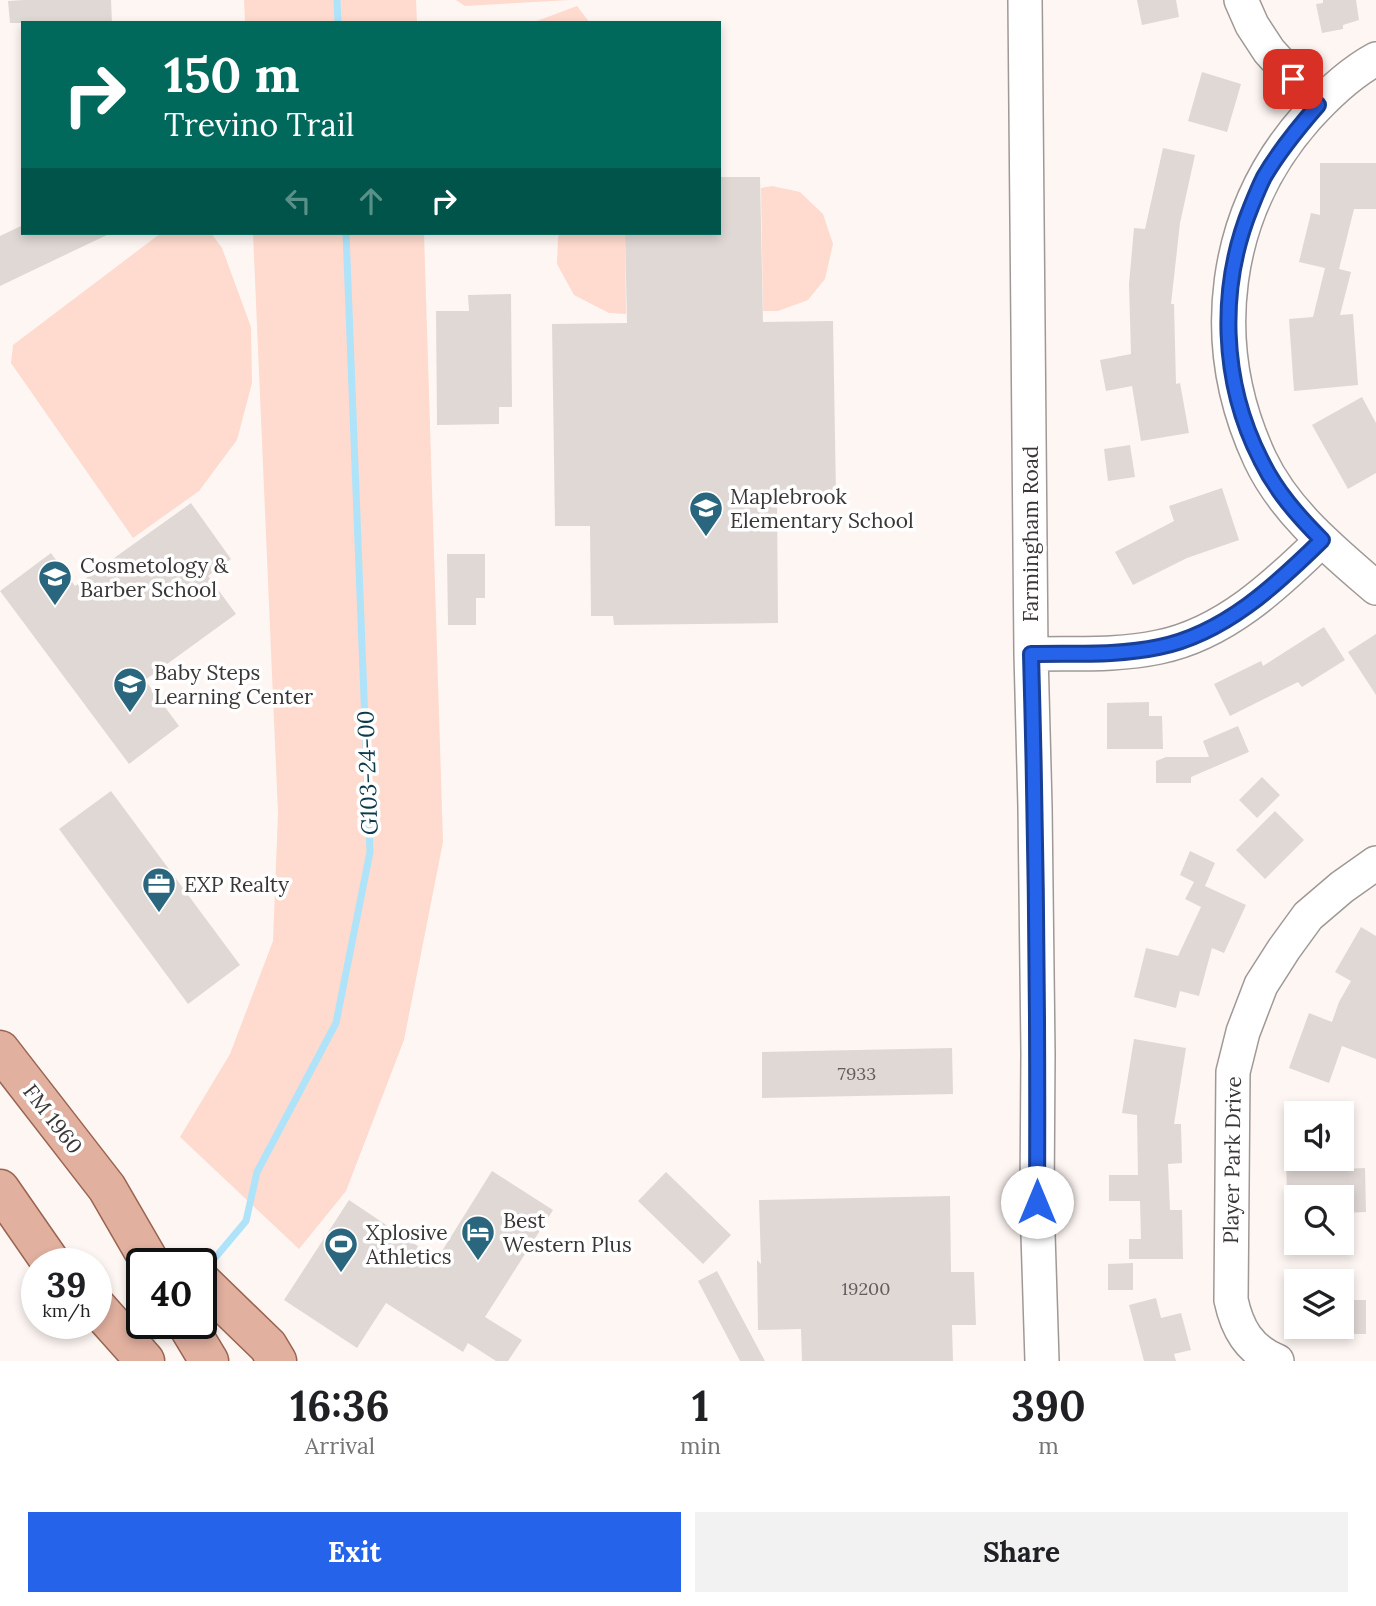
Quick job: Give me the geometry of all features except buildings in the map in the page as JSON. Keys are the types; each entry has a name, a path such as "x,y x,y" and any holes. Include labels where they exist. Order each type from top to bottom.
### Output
{"main road":[{"name":"FM 1960","path":"0,1049 98,1176 168,1248"},
{"name":"FM 1960","path":"98,1176 141,1248"},
{"path":"217,1297 273,1354"},
{"path":"112,1324 145,1361"},
{"path":"103,1339 117,1361"},
{"path":"196,1339 209,1361"}],"street":[{"name":"Farmingham Road","path":"1025,0 1031,654 1038,1025 1037,1202 1042,1361"},
{"path":"1241,0 1252,25 1269,51 1318,105"},
{"path":"1376,60 1343,82 1318,105 1290,137 1263,179 1235,256 1227,321 1230,360 1237,395 1261,460 1297,515 1376,588"},
{"path":"1031,654 1118,653 1182,641 1211,628 1242,609 1322,540"},
{"name":"Player Park Drive","path":"1277,1361 1258,1351 1246,1338 1235,1319 1231,1300 1233,1072 1243,1031 1261,985 1284,948 1308,916 1376,863"}],"shaded area":[{"path":"244,0 416,0 417,21 245,21"},
{"path":"456,0 570,0 465,6"},
{"path":"577,6 588,21 537,21"},
{"path":"772,186 800,192 823,214 833,244 825,279 808,300 778,311 763,311 761,188"},
{"path":"158,235 212,235 222,248 251,327 252,383 237,440 199,491 133,538 11,363 13,345"},
{"path":"253,235 424,235 443,842 404,1040 346,1191 299,1249 180,1137 230,1054 273,941 278,813"},
{"path":"625,235 626,314 609,313 574,295 557,264 558,237"}],"waterway":[{"name":"G103-24-00","path":"337,0 338,21"},
{"name":"G103-24-00","path":"217,1256 246,1221 257,1172 336,1023 370,852 346,235"},
{"name":"G103-24-00","path":"147,1346 152,1339"}],"place":[{"name":"Maplebrook Elementary School","path":"706,538"},
{"name":"Cosmetology & Barber School","path":"55,607"},
{"name":"Baby Steps Learning Center","path":"130,714"},
{"name":"EXP Realty","path":"159,914"},
{"name":"Best Western Plus","path":"478,1262"},
{"name":"Xplosive Athletics","path":"341,1274"}],"route":[{"path":"1037,1202 1038,1025 1031,654 1118,653 1182,641 1233,616 1260,596 1322,540 1297,515 1261,460 1237,395 1230,360 1227,321 1235,256 1263,179 1290,137 1318,105 1293,79"}]}
